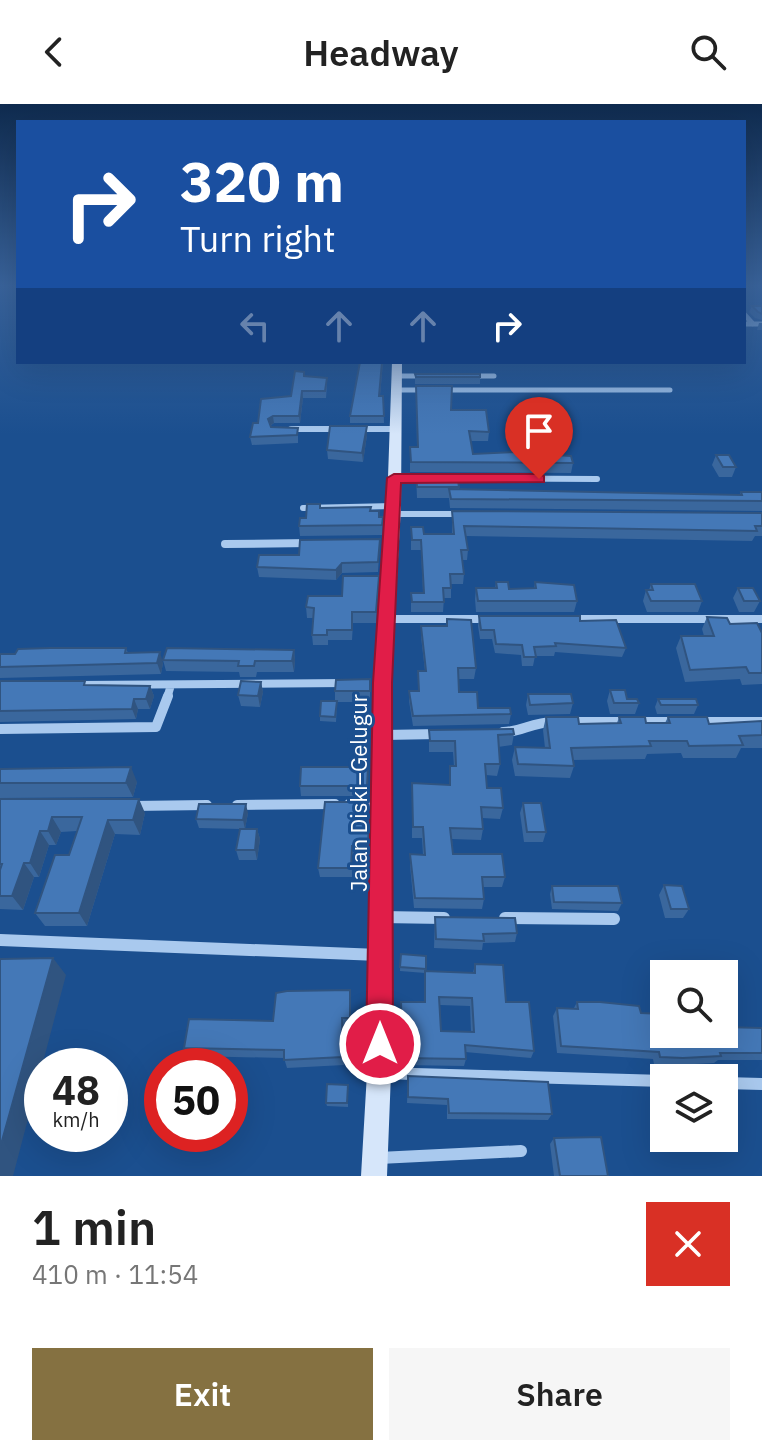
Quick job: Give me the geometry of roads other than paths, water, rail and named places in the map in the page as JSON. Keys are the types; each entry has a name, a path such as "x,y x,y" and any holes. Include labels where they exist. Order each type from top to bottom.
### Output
{"main road":[{"name":"Jalan Diski–Gelugur","path":"374,1167 379,1073 383,735 375,683 386,619 380,579 383,542 393,510 396,376"}],"street":[{"path":"396,376 438,376"},
{"path":"396,376 670,390"},
{"path":"466,376 494,376"},
{"path":"289,429 395,429"},
{"path":"394,478 597,479"},
{"path":"303,508 470,514"},
{"path":"225,544 315,543"},
{"path":"386,619 497,619"},
{"path":"560,619 762,619"},
{"path":"62,685 352,683"},
{"path":"0,729 156,727 171,685"},
{"path":"485,733 515,732 532,722 762,722"},
{"path":"383,735 456,734"},
{"path":"127,806 382,804"},
{"path":"381,917 458,918"},
{"path":"489,918 614,919"},
{"path":"0,940 380,955"},
{"path":"379,1073 650,1081"},
{"path":"738,1083 762,1084"},
{"path":"374,1167 521,1151"}]}
